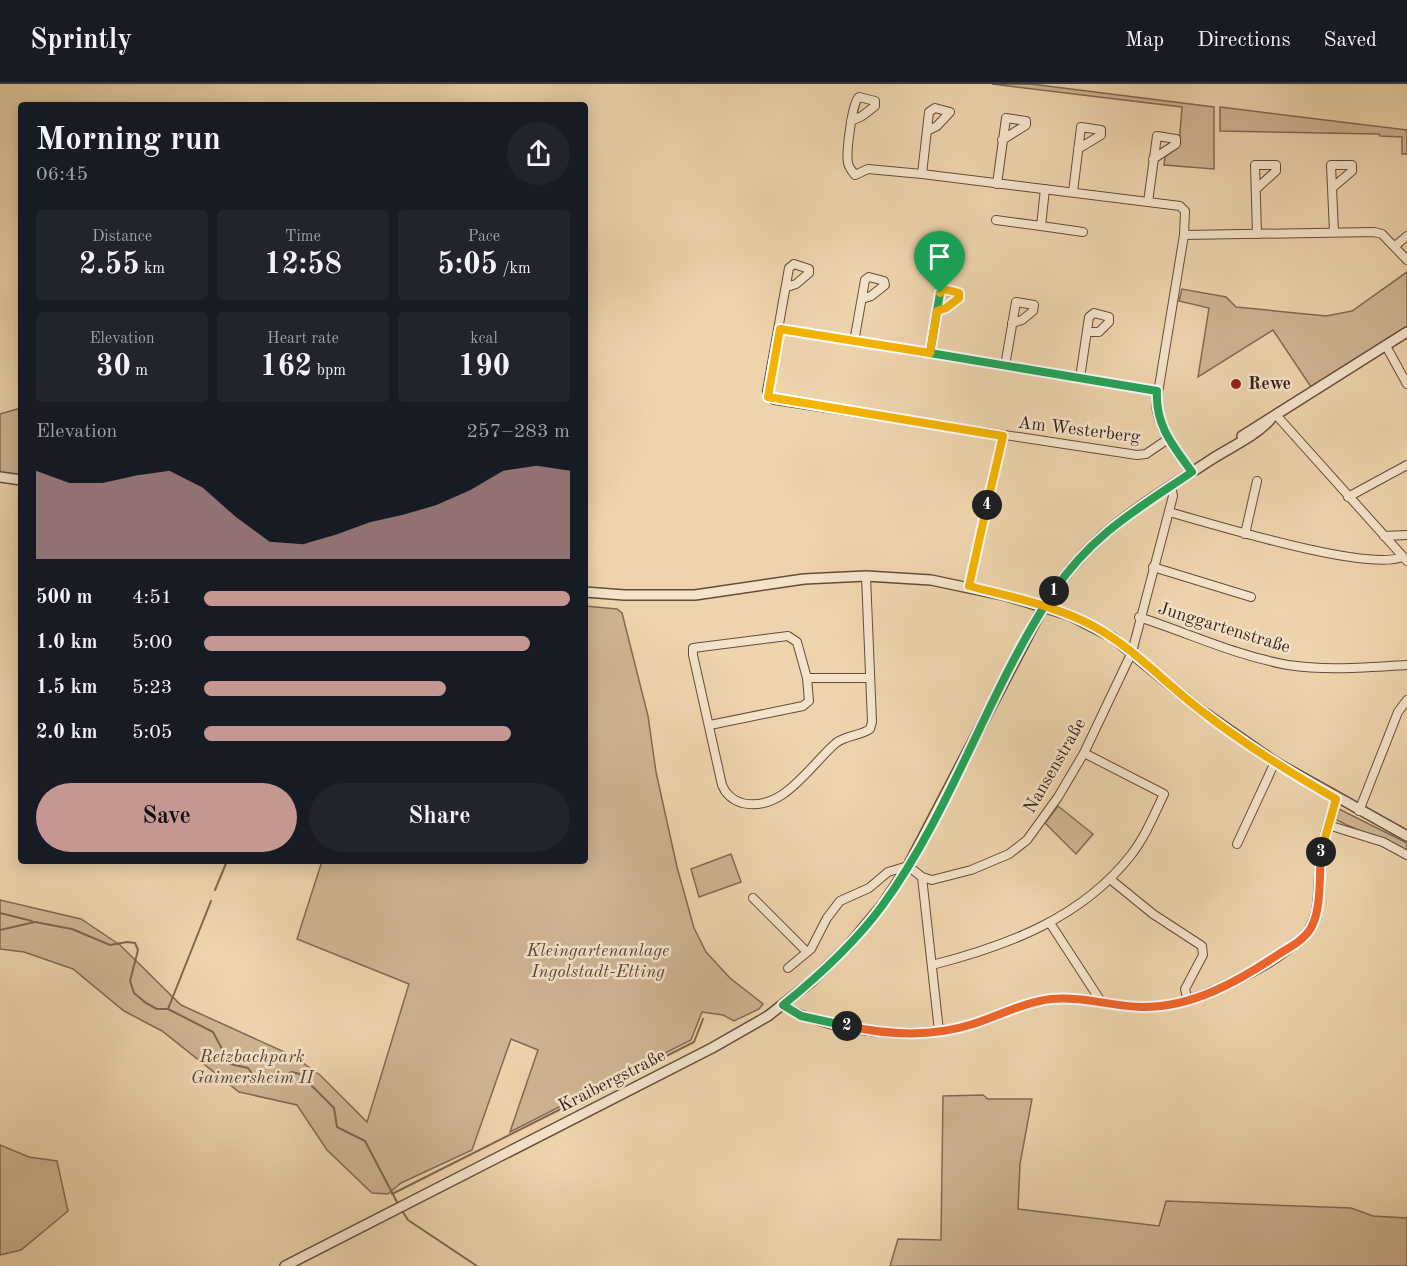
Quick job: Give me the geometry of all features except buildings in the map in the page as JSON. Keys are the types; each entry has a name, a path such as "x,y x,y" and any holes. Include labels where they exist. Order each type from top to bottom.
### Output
{"street":[{"path":"851,121 847,161 855,175 868,169 922,174 1180,206 1185,211 1184,235 1157,391 1158,418 1168,439 1192,472"},
{"path":"922,174 927,130"},
{"path":"997,184 1002,140"},
{"path":"1073,192 1078,149"},
{"path":"1148,202 1153,159"},
{"path":"1332,188 1334,232"},
{"path":"1041,226 1045,189"},
{"path":"1256,189 1257,234"},
{"path":"996,219 1083,232"},
{"path":"1184,235 1334,232 1383,234 1407,260"},
{"path":"1395,246 1407,236"},
{"path":"786,287 780,329 1157,391"},
{"path":"854,342 862,299"},
{"path":"930,353 937,311"},
{"path":"1005,366 1012,323"},
{"name":"Am Westerberg","path":"780,329 768,397 1003,436 1137,455 1146,454 1168,439"},
{"path":"1080,378 1087,332"},
{"name":"Kraibergstraße","path":"285,1266 712,1048 783,1005 828,967 864,929 908,866 1044,607 1084,551 1111,526 1407,332"},
{"path":"1386,346 1407,384"},
{"path":"1274,418 1405,559"},
{"path":"969,586 1003,436"},
{"path":"1348,497 1407,465"},
{"path":"0,477 18,480"},
{"path":"1245,534 1257,481"},
{"name":"Nansenstraße","path":"922,877 932,880 971,870 1009,854 1027,840 1045,816 1084,753 1132,652 1139,617 1173,496 1171,486"},
{"path":"1169,512 1245,534 1376,561 1405,559"},
{"path":"1384,536 1407,535"},
{"path":"1153,567 1251,597"},
{"path":"710,725 803,706 809,701 807,678 797,642 788,636 693,648 724,791 736,801 746,804 770,800 782,794 813,768 838,741 870,729 872,722 866,576"},
{"path":"588,592 624,595 695,595 804,579 866,576 931,580 969,586 1044,607 1094,626 1132,652 1199,709 1275,762 1336,799 1407,836"},
{"name":"Junggartenstraße","path":"1139,617 1252,656 1287,665 1331,669 1407,664"},
{"path":"807,678 870,678"},
{"path":"1359,811 1398,712 1407,700"},
{"path":"932,965 978,954 1050,922 1075,907 1110,879 1132,854 1164,794 1084,753"},
{"path":"1237,844 1275,762"},
{"path":"783,1005 801,1016 874,1032 909,1034 970,1025 1050,999 1143,1007 1188,1001 1259,968 1301,939 1310,929 1315,917 1321,849 1336,799"},
{"path":"1328,825 1372,838 1407,855"},
{"path":"788,968 807,952 840,901 869,888 888,872 908,866 922,877 939,1031"},
{"path":"1110,879 1153,914 1202,946 1203,955 1185,988 1188,1001"},
{"path":"753,898 807,952"},
{"path":"1050,922 1102,1003"}],"green space":[{"path":"992,84 1031,84 1214,107 1214,169 1164,165 1165,157 1179,145 1182,107"},
{"path":"1220,107 1407,130 1407,154 1402,154 1402,137 1380,136 1379,134 1220,131"},
{"path":"1407,272 1407,328 1313,390 1273,330 1198,377 1209,308 1179,301 1182,289 1226,297 1236,307 1326,316 1352,311"},
{"path":"18,409 18,477 0,474 0,414"},
{"path":"588,606 617,609 622,613 648,716 656,772 677,867 694,928 706,952 730,978 763,1004 759,1009 734,1021 723,1015 702,1012 691,1040 510,1132 538,1050 511,1039 472,1150 401,1183 388,1194 372,1193 327,1150 297,1105 239,1092 162,1031 124,1011 73,969 24,952 0,949 0,900 81,919 120,945 181,1005 293,1056 320,1075 367,1122 409,984 297,939 321,864 588,864"},
{"path":"1058,806 1093,834 1076,854 1045,823"},
{"path":"1339,809 1407,843 1407,851 1340,822 1336,819"},
{"path":"731,854 741,882 699,897 691,869"},
{"path":"983,1095 988,1099 1032,1099 1020,1164 1018,1209 1159,1226 1166,1201 1351,1208 1373,1216 1407,1218 1407,1266 890,1266 898,1239 941,1240 943,1096"},
{"path":"0,1145 29,1157 57,1161 68,1211 21,1250 0,1255"}],"waterway":[{"path":"215,890 226,864"},
{"path":"168,1009 211,901"},
{"path":"0,913 32,921"},
{"path":"0,930 35,922 72,929 110,945 135,943 138,950 130,981 134,993 157,1009 168,1009 213,1032 230,1064 248,1068 254,1076 275,1079 292,1072 300,1074 334,1108 337,1127 365,1141 398,1204"},
{"path":"392,1194 694,1042 703,1019"},
{"path":"401,1209 408,1220 477,1266"}],"place":[{"name":"Rewe","path":"1236,384"}],"route":[{"path":"940,293 930,353 1157,391 1158,418 1168,439 1192,472 1111,526 1084,551 1067,572 1046,603 1044,607 1041,611 908,866 864,929 828,967 783,1005 801,1016 874,1032 909,1034 970,1025 1050,999 1143,1007 1188,1001 1224,987 1259,968 1301,939 1310,929 1315,917 1321,849 1336,799 1275,762 1221,725 1132,652 1094,626 1070,615 1044,607 1007,596 969,586 1003,436 774,400 768,397 767,391 780,329 930,353 937,311 946,308 959,298 959,293 956,291 944,289 940,290 940,293"}],"park label":[{"name":"Kleingartenanlage Ingolstadt-Etting","path":"598,961"},
{"name":"Retzbachpark Gaimersheim II","path":"252,1067"}]}
